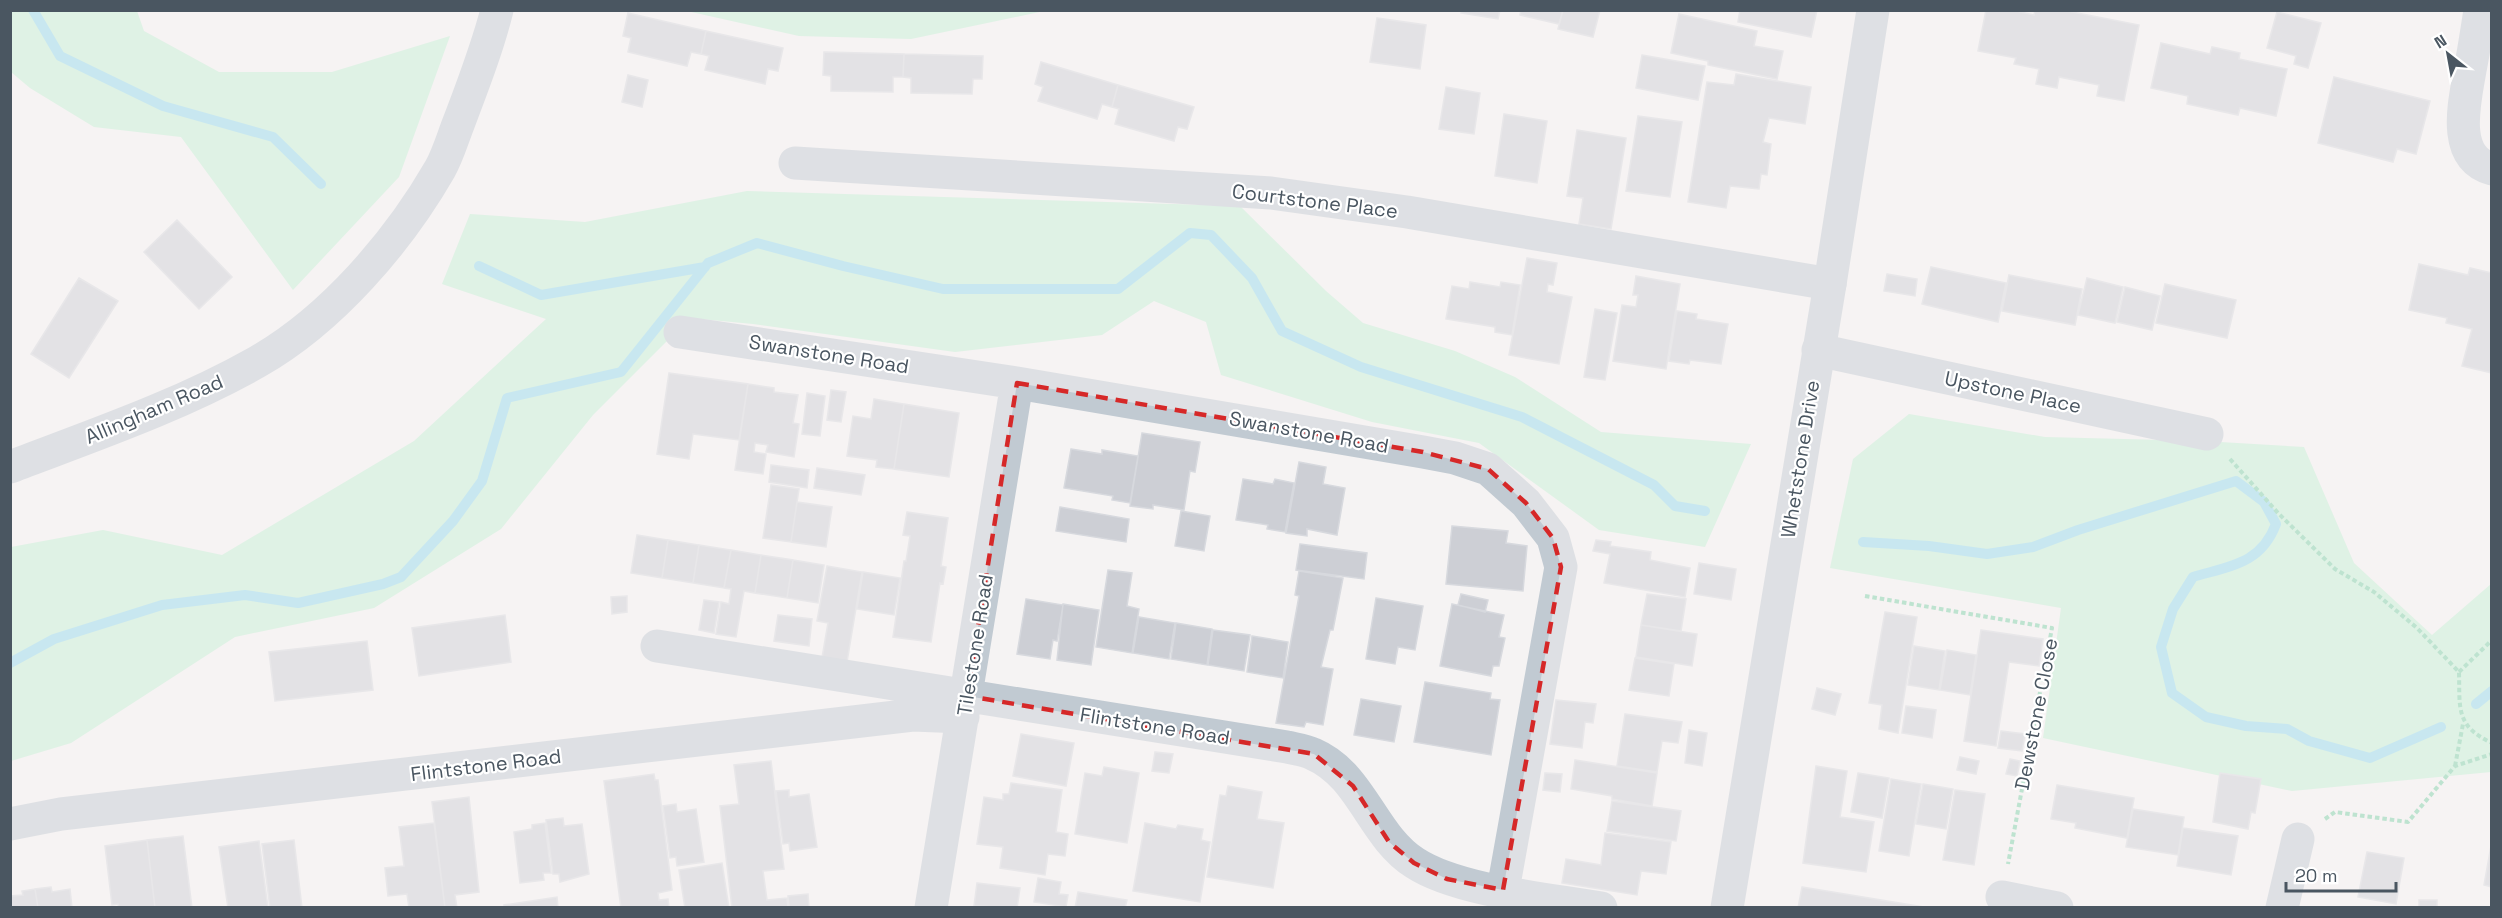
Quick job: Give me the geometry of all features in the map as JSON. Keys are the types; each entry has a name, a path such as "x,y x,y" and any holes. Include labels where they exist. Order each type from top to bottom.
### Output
{"street":[{"name":"Allingham Road","path":"10,467 178,403 259,361 312,324 368,269 411,214 441,166 488,49 496,10"},
{"name":"Whetstone Drive","path":"1727,908 1873,10"},
{"path":"2481,10 2463,115 2465,139 2470,154 2492,169"},
{"name":"Courtstone Place","path":"795,163 1271,193 1407,212 1830,284"},
{"name":"Swanstone Road","path":"680,332 1017,382 1455,458 1488,470 1526,503 1552,538 1561,567 1503,890"},
{"name":"Upstone Place","path":"1818,350 2207,434"},
{"name":"Tilestone Road","path":"931,908 1017,382"},
{"name":"Flintstone Road","path":"657,646 965,707 1267,743 1314,754 1353,786 1389,842 1414,863 1447,879 1601,908"},
{"name":"Flintstone Road","path":"10,824 62,814 913,715 965,707"},
{"path":"2282,908 2298,839"},
{"path":"2002,897 2057,908"}],"path":[{"path":"2207,434 2278,513 2335,569 2374,592 2417,628 2459,672 2460,714 2464,723 2477,736 2492,743"},
{"name":"Dewstone Close","path":"1865,596 2052,628 2002,897"},
{"path":"2459,672 2492,640"},
{"path":"2298,839 2335,812 2408,822 2455,766 2464,723"},
{"path":"2455,766 2492,754"}],"highlighted area":[{"path":"1017,383 1423,452 1488,469 1526,503 1553,538 1561,567 1503,890 1447,879 1414,863 1389,842 1353,786 1314,754 967,696"}],"green space":[{"path":"1049,10 911,39 799,36 687,11"},
{"path":"10,11 137,11 144,31 219,72 332,72 450,36 399,177 293,290 181,137 94,127 30,88 11,72"},
{"path":"747,191 1240,206 1326,291 1363,323 1455,351 1515,377 1601,432 1751,444 1705,547 1599,530 1479,443 1372,422 1221,375 1206,322 1154,301 1102,335 955,352 753,324 690,318 593,415 501,529 374,608 235,637 71,743 11,761 11,547 103,530 222,555 414,441 546,319 442,284 470,214 585,222"},
{"path":"1909,414 2045,437 2203,441 2304,447 2354,563 2432,635 2491,584 2491,772 2292,791 2043,738 2061,608 1830,568 1853,459"}],"building":[{"path":"1462,10 1500,10 1498,19 1461,13"},
{"path":"1521,10 1563,10 1559,24 1520,15"},
{"path":"1563,10 1600,10 1593,37 1558,29"},
{"path":"1740,10 1817,10 1811,37 1738,22"},
{"path":"1986,10 2012,10 2034,15 2035,10 2062,10 2139,25 2124,101 2097,96 2099,85 2059,77 2057,88 2036,84 2039,69 2014,64 2016,58 1978,51"},
{"path":"2277,12 2321,23 2308,68 2294,64 2296,56 2267,48"},
{"path":"628,13 706,31 701,54 691,52 687,66 628,52 631,38 623,36"},
{"path":"1679,14 1757,31 1754,46 1783,51 1777,79 1708,65 1708,61 1671,53"},
{"path":"1377,18 1426,25 1420,69 1370,62"},
{"path":"706,31 783,48 778,71 768,69 765,84 705,70 709,56 701,54"},
{"path":"2161,43 2210,54 2212,47 2240,53 2239,59 2287,69 2276,116 2240,108 2238,115 2187,104 2188,96 2151,88"},
{"path":"824,52 904,54 903,77 893,77 893,92 831,91 831,76 823,75"},
{"path":"904,54 983,56 982,79 973,79 972,94 911,93 911,78 903,77"},
{"path":"1642,55 1705,66 1698,100 1636,88"},
{"path":"1041,62 1118,85 1112,107 1102,104 1097,119 1038,101 1043,87 1035,84"},
{"path":"1736,74 1811,87 1805,124 1769,118 1763,142 1771,144 1767,175 1761,174 1759,189 1730,186 1726,208 1688,202 1707,82 1734,85"},
{"path":"628,75 648,80 642,107 622,102"},
{"path":"2334,77 2430,101 2416,154 2397,149 2393,162 2318,143"},
{"path":"1118,85 1194,107 1187,129 1178,127 1174,141 1115,124 1119,109 1112,107"},
{"path":"1446,87 1480,93 1474,134 1439,129"},
{"path":"1504,114 1547,121 1537,183 1495,176"},
{"path":"1638,116 1682,122 1670,197 1626,191"},
{"path":"1577,130 1626,138 1611,229 1579,224 1583,198 1567,196"},
{"path":"177,220 232,277 199,309 144,252"},
{"path":"1527,258 1557,263 1553,285 1548,284 1547,292 1572,297 1559,364 1509,355"},
{"path":"2419,264 2468,275 2470,268 2492,273 2492,373 2462,366 2472,329 2446,323 2447,318 2409,310"},
{"path":"1931,267 2006,283 1998,322 1922,304"},
{"path":"1887,274 1917,279 1915,296 1884,291"},
{"path":"2009,275 2082,289 2075,325 2002,311"},
{"path":"1636,276 1680,284 1666,369 1613,361 1622,305 1636,307 1638,295 1633,295"},
{"path":"79,278 118,301 69,378 31,354"},
{"path":"2087,278 2123,287 2115,323 2078,315"},
{"path":"1470,282 1500,287 1501,282 1520,285 1512,335 1495,332 1495,327 1446,319 1452,286 1469,289"},
{"path":"2165,284 2236,300 2227,338 2156,323"},
{"path":"2125,287 2160,296 2152,330 2117,322"},
{"path":"1595,309 1617,313 1605,380 1584,377"},
{"path":"1677,311 1697,314 1696,319 1728,324 1721,364 1690,360 1689,364 1669,361"},
{"path":"669,373 748,384 739,440 693,434 689,459 657,454"},
{"path":"748,384 774,388 774,392 798,395 793,423 799,424 794,457 766,452 768,445 755,443 754,452 766,454 763,474 735,470"},
{"path":"831,390 846,392 841,422 827,420"},
{"path":"807,393 825,396 820,436 802,434"},
{"path":"874,399 904,404 894,469 876,467 877,460 847,456 853,416 871,419"},
{"path":"904,404 959,413 949,477 894,469"},
{"path":"1142,433 1200,442 1195,472 1190,471 1184,510 1153,505 1153,509 1130,506"},
{"path":"1071,449 1102,454 1102,450 1138,456 1130,503 1112,500 1113,496 1064,488"},
{"path":"1299,462 1326,467 1323,484 1345,488 1337,535 1307,529 1307,536 1286,533"},
{"path":"771,465 809,470 807,488 769,482"},
{"path":"817,468 865,475 861,495 814,488"},
{"path":"1243,479 1273,484 1275,479 1294,483 1285,532 1267,529 1268,525 1236,520"},
{"path":"771,485 799,489 791,542 763,538"},
{"path":"797,502 832,507 826,547 791,542"},
{"path":"1060,507 1129,519 1126,542 1056,531"},
{"path":"1181,511 1210,516 1204,551 1175,546"},
{"path":"907,512 948,518 941,566 946,567 943,584 940,583 931,642 893,637 910,536 903,535"},
{"path":"1452,526 1508,531 1506,543 1527,546 1523,591 1446,584"},
{"path":"637,535 668,540 662,578 631,573"},
{"path":"668,540 699,545 693,583 662,578"},
{"path":"1596,540 1611,542 1610,546 1651,552 1650,560 1690,568 1685,597 1604,583 1610,554 1593,551"},
{"path":"1300,544 1367,553 1364,579 1296,570"},
{"path":"699,545 731,550 724,588 693,583"},
{"path":"731,550 761,555 755,593 744,591 736,637 716,634 721,602 729,604 731,589 724,588"},
{"path":"761,555 793,560 787,598 755,593"},
{"path":"793,560 824,565 818,603 787,598"},
{"path":"1699,563 1736,569 1731,600 1694,594"},
{"path":"827,566 862,572 847,662 822,658 828,623 817,621"},
{"path":"1108,570 1132,573 1127,606 1139,609 1132,653 1096,647"},
{"path":"1299,571 1343,578 1333,630 1330,630 1321,667 1333,669 1323,725 1306,722 1304,727 1276,723 1299,596 1295,595"},
{"path":"863,572 900,578 894,615 857,609"},
{"path":"1461,594 1488,600 1485,612 1458,605"},
{"path":"1647,594 1686,599 1681,631 1641,625"},
{"path":"627,596 627,612 612,614 611,597"},
{"path":"1376,598 1423,606 1415,650 1398,647 1395,664 1366,659"},
{"path":"1026,599 1063,605 1057,641 1053,640 1050,659 1017,654"},
{"path":"704,600 719,602 714,633 699,630"},
{"path":"1063,604 1099,610 1091,665 1057,660"},
{"path":"1452,604 1504,615 1499,637 1505,638 1499,666 1493,666 1491,676 1440,666"},
{"path":"1885,612 1917,617 1898,733 1879,729 1882,705 1869,703"},
{"path":"505,615 511,662 419,676 412,628"},
{"path":"778,615 812,619 809,646 774,641"},
{"path":"1139,617 1175,623 1169,659 1133,653"},
{"path":"1176,623 1212,629 1207,665 1171,659"},
{"path":"1641,625 1697,634 1692,666 1636,657"},
{"path":"1213,630 1250,635 1244,671 1208,665"},
{"path":"1981,630 2043,639 2039,666 2009,662 1996,746 1964,741"},
{"path":"1252,636 1288,642 1283,678 1247,672"},
{"path":"367,641 373,690 275,701 269,652"},
{"path":"1914,646 1945,651 1939,690 1908,685"},
{"path":"1947,650 1976,655 1970,695 1940,690"},
{"path":"1635,658 1674,664 1669,696 1629,690"},
{"path":"1425,682 1491,693 1490,699 1500,700 1491,755 1414,742"},
{"path":"1817,688 1841,694 1835,715 1812,709"},
{"path":"1361,699 1401,706 1394,742 1354,735"},
{"path":"1556,700 1596,704 1593,723 1585,722 1582,748 1550,744"},
{"path":"1906,706 1936,710 1932,738 1902,733"},
{"path":"1625,714 1682,722 1678,743 1662,741 1657,772 1617,766"},
{"path":"1689,730 1707,733 1702,766 1685,763"},
{"path":"2001,731 2025,734 2022,751 1998,748"},
{"path":"1021,734 1074,743 1066,786 1013,776"},
{"path":"1155,752 1173,754 1169,773 1152,771"},
{"path":"1960,757 1979,761 1976,774 1957,770"},
{"path":"2010,759 2020,761 2017,776 2006,774"},
{"path":"1575,760 1657,773 1652,806 1571,789"},
{"path":"771,761 784,869 763,871 767,900 787,898 788,908 732,908 720,806 739,804 734,765"},
{"path":"1816,766 1847,771 1840,817 1874,822 1866,872 1803,863"},
{"path":"1104,767 1139,773 1127,843 1075,834 1085,773 1102,776"},
{"path":"1545,773 1562,774 1560,792 1543,790"},
{"path":"1858,773 1889,778 1882,818 1851,812"},
{"path":"2220,773 2261,779 2255,813 2251,812 2248,829 2213,822"},
{"path":"654,774 655,780 658,780 672,890 658,893 659,900 668,899 669,908 621,908 604,781"},
{"path":"1891,779 1921,784 1909,856 1879,851"},
{"path":"1011,783 1062,790 1056,832 1068,834 1065,856 1048,854 1045,875 1000,868 1003,847 977,844 984,797 1003,800 1003,794 1009,794"},
{"path":"1923,784 1953,789 1946,829 1916,824"},
{"path":"2057,785 2134,798 2127,838 2075,828 2076,823 2051,819"},
{"path":"1228,786 1262,792 1257,819 1284,823 1273,888 1207,877 1220,795 1226,796"},
{"path":"789,790 789,797 809,794 817,847 790,851 789,843 783,844 776,791"},
{"path":"1955,790 1985,794 1974,865 1943,860"},
{"path":"469,797 479,892 455,895 457,908 445,908 432,802"},
{"path":"1612,801 1681,811 1676,841 1607,831"},
{"path":"676,804 677,812 696,809 704,862 677,866 676,857 670,858 663,806"},
{"path":"2133,809 2184,817 2178,855 2126,847"},
{"path":"563,818 564,826 582,824 589,874 560,882 559,874 553,874 546,820"},
{"path":"434,823 445,908 409,908 407,894 388,896 385,868 404,866 399,827"},
{"path":"545,823 551,873 543,873 544,880 520,883 514,832 532,829 532,825"},
{"path":"1145,823 1176,829 1178,825 1203,829 1201,840 1210,842 1200,902 1133,891"},
{"path":"2183,828 2238,836 2231,875 2177,866"},
{"path":"1605,833 1671,842 1666,874 1641,871 1637,895 1562,883 1566,859 1601,865"},
{"path":"183,836 192,908 155,908 147,840"},
{"path":"147,840 155,908 119,908 118,904 112,905 105,846"},
{"path":"294,840 302,908 270,908 262,844"},
{"path":"259,841 268,908 228,908 219,847"},
{"path":"2492,846 2492,887 2484,885"},
{"path":"2367,852 2404,858 2396,904 2358,897"},
{"path":"722,863 729,908 685,908 679,870"},
{"path":"1038,878 1061,882 1059,894 1068,895 1066,907 1034,902"},
{"path":"977,883 1020,888 1017,908 974,906"},
{"path":"51,887 52,892 70,889 72,908 38,908 35,889"},
{"path":"1802,887 1930,908 1798,908"},
{"path":"35,889 38,908 10,908 10,896 23,895 22,891"},
{"path":"1078,892 1127,900 1125,908 1075,908"},
{"path":"808,894 809,908 789,908 788,896"},
{"path":"557,897 558,908 504,908 504,905"},
{"path":"2419,900 2437,900 2437,908 2419,908"}],"waterway":[{"path":"33,10 60,56 163,106 273,137 321,184"},
{"path":"10,663 54,639 162,605 245,595 298,603 383,584 401,577 453,521 482,481 507,398 621,372 708,263 757,243 943,289 1118,289 1190,233 1211,235 1252,278 1282,331 1361,367 1522,417 1654,485 1675,506 1705,511"},
{"path":"479,266 541,295 705,267"},
{"path":"1863,542 1929,546 1987,554 2033,547 2078,530 2236,481 2264,502 2276,524 2262,548 2253,555 2232,566 2193,577 2173,609 2161,647 2172,693 2206,717 2246,726 2287,729 2309,741 2370,758 2441,727"},
{"path":"2476,704 2492,691"}]}
